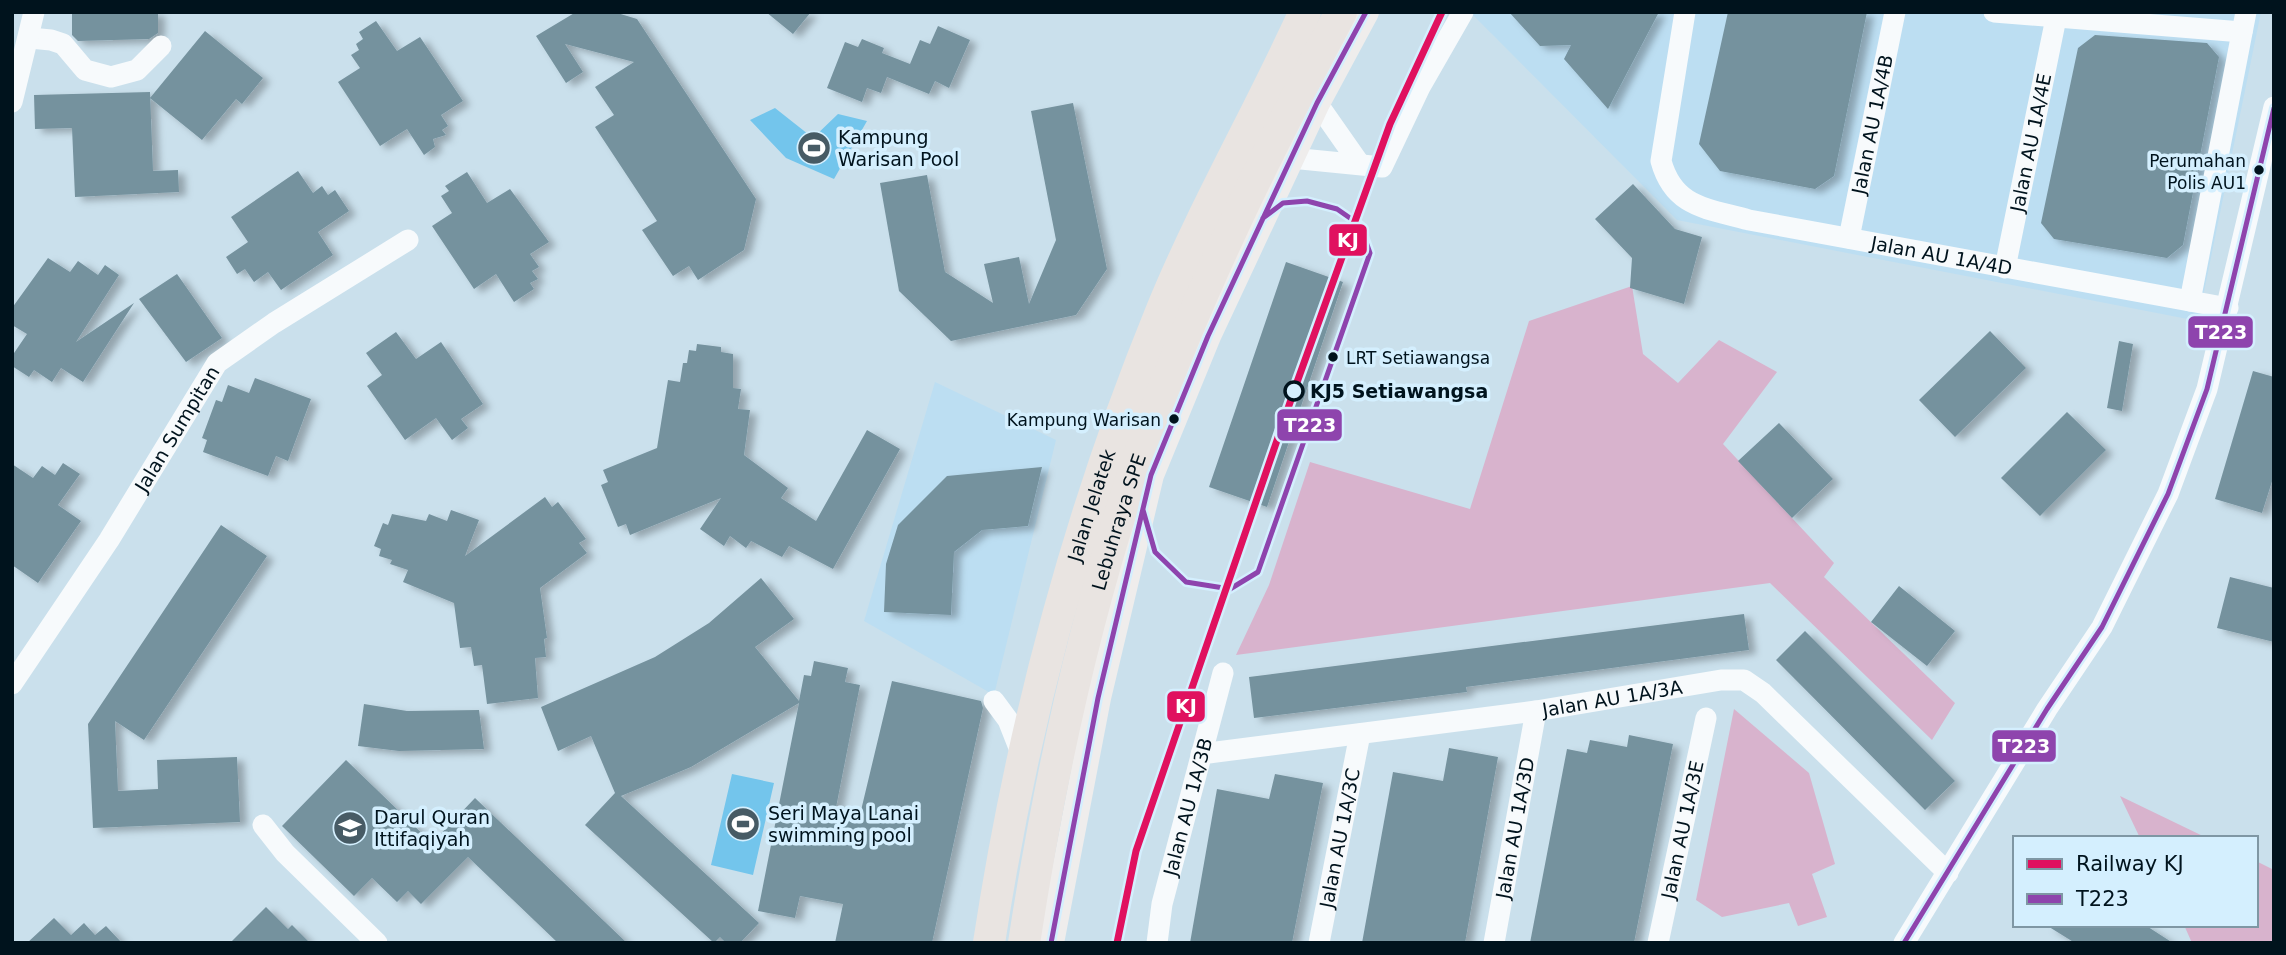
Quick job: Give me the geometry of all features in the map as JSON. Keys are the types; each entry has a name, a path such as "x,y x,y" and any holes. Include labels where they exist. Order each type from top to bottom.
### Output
{"highway":[{"name":"Lebuhraya SPE","path":"990,943 1026,738 1067,579 1119,416 1201,219 1307,12"},
{"name":"Lebuhraya SPE","path":"1024,943 1062,740 1096,597 1150,425 1227,237 1341,12"}],"main road":[{"name":"Jalan Jelatek","path":"990,943 1051,636 1152,328 1240,113 1292,12"},
{"path":"1051,943 1098,698 1151,475 1208,336 1317,103 1366,12"}],"street":[{"path":"12,102 30,38 34,12"},
{"path":"1291,158 1359,163 1370,168 1382,167 1420,87 1463,12"},
{"name":"Jalan AU 1A/4D","path":"1685,12 1661,161 1666,180 1678,196 1696,205 1749,220 2228,308"},
{"name":"Jalan AU 1A/4B","path":"1849,238 1895,12"},
{"path":"1994,12 2056,18 2244,22 2190,301"},
{"name":"Jalan AU 1A/4E","path":"2005,268 2056,18"},
{"path":"30,38 63,44 85,71 111,77 137,70 161,46"},
{"path":"1317,103 1359,163"},
{"path":"1903,943 2047,709 2102,627 2178,468 2207,389 2274,107"},
{"name":"Jalan Sumpitan","path":"12,684 109,540 217,363 274,323 408,240"},
{"name":"Jalan AU 1A/3B","path":"1157,943 1162,904 1223,673"},
{"name":"Jalan AU 1A/3A","path":"1201,754 1536,711 1721,680 1744,680 1763,693 1948,873"},
{"path":"1024,763 1011,727 994,701 1020,701 1038,694"},
{"name":"Jalan AU 1A/3D","path":"1494,943 1536,711"},
{"name":"Jalan AU 1A/3E","path":"1658,943 1706,719"},
{"name":"Jalan AU 1A/3C","path":"1319,943 1360,734"},
{"path":"263,825 285,853 377,943"}],"shaded area":[{"path":"1470,12 2261,12 2198,321 1677,220"},
{"path":"1632,286 1643,354 1678,383 1719,340 1777,372 1723,444 1834,563 1824,577 1955,703 1932,740 1770,583 1236,655 1269,585 1310,462 1470,509 1529,321"},
{"path":"935,382 1056,440 994,695 864,621"},
{"path":"1734,709 1809,773 1835,864 1812,874 1827,917 1798,926 1789,903 1722,917 1696,900"},
{"path":"2120,796 2203,836 2139,836"},
{"path":"2258,862 2274,870 2274,943 2192,943 2185,927 2258,927"}],"water":[{"name":"Kampung Warisan Pool","path":"775,108 813,138 838,114 867,121 834,179 786,158 750,120"},
{"name":"Seri Maya Lanai swimming pool","path":"732,774 774,783 753,875 711,865"}],"building":[{"path":"72,12 158,12 158,33 149,39 78,41 72,35"},
{"path":"576,12 614,12 637,19 756,199 744,250 698,280 689,266 673,276 642,230 657,221 595,127 614,115 595,87 634,62 565,44 583,72 566,83 536,36"},
{"path":"766,12 811,12 793,34"},
{"path":"1509,12 1659,12 1608,109 1564,59 1571,45 1540,46"},
{"path":"1728,12 1867,12 1834,176 1815,189 1720,171 1699,144"},
{"path":"376,21 397,51 420,37 463,101 441,115 448,126 442,130 446,135 433,139 435,147 424,155 407,129 380,146 338,82 360,68 351,55 359,50 356,44 363,39 359,32"},
{"path":"938,26 970,40 949,88 935,81 929,94 887,77 881,93 867,88 862,102 827,88 845,42 858,47 862,39 884,48 882,53 910,64 920,40 930,44"},
{"path":"205,31 263,78 242,104 236,99 202,140 150,98"},
{"path":"2095,35 2207,43 2219,57 2183,245 2167,258 2054,239 2041,223 2078,48"},
{"path":"150,92 153,171 178,170 179,192 75,197 72,128 35,129 34,95"},
{"path":"1073,103 1107,269 1076,315 951,341 899,291 880,183 927,175 945,272 993,303 984,264 1019,257 1029,304 1056,240 1031,111"},
{"path":"298,171 313,193 322,186 328,195 335,190 349,211 318,232 333,255 281,290 268,272 254,282 245,269 237,274 226,257 248,242 231,217"},
{"path":"467,172 487,203 510,189 549,242 530,254 539,267 532,271 538,279 530,283 534,289 514,302 496,274 474,289 432,226 452,213 441,196 449,191 445,186"},
{"path":"1633,184 1675,229 1702,237 1684,304 1630,288 1632,258 1595,219"},
{"path":"48,258 70,272 78,261 98,275 105,265 119,275 76,342 134,303 83,382 61,368 52,382 34,370 29,377 12,366 12,356 27,334 12,325 12,308"},
{"name":"KJ5 Setiawangsa","path":"1286,262 1343,282 1267,507 1209,487"},
{"path":"177,274 222,338 186,362 139,299"},
{"path":"1990,331 2026,368 1955,437 1919,400"},
{"path":"396,332 416,359 441,342 483,404 461,419 468,428 452,440 436,418 405,440 367,386 382,375 366,353"},
{"path":"2119,341 2133,344 2122,411 2107,408"},
{"path":"697,344 721,347 721,352 733,354 733,388 741,389 738,409 750,410 744,455 788,488 781,498 816,521 867,430 900,449 833,569 789,546 782,557 751,541 746,548 730,536 724,546 700,529 721,498 630,535 626,524 618,527 601,485 608,482 603,470 657,448 668,380 680,382 683,363 687,363 689,350 696,351"},
{"path":"2253,371 2274,377 2274,475 2262,513 2215,499"},
{"path":"255,378 311,399 288,461 276,456 268,476 203,452 207,440 202,438 216,400 222,402 228,385 249,393"},
{"path":"2067,412 2106,450 2040,516 2001,478"},
{"path":"1779,423 1833,479 1792,518 1738,461"},
{"path":"63,463 80,474 58,505 81,521 38,583 12,565 12,464 33,478 42,466 55,475"},
{"path":"1042,467 1028,526 982,530 954,552 951,615 884,612 886,564 898,525 947,476"},
{"path":"545,497 552,507 558,502 586,539 579,543 587,553 540,588 547,638 544,639 546,657 535,658 538,698 487,704 482,665 474,666 471,647 460,648 454,603 403,582 408,570 390,564 392,560 379,556 381,549 374,546 383,523 388,525 392,514 426,521 429,514 447,521 451,510 479,520 465,556"},
{"path":"221,525 267,556 144,740 115,721 118,791 158,789 157,760 237,757 240,822 93,828 88,724"},
{"path":"2230,577 2274,588 2274,642 2217,628"},
{"path":"761,578 794,619 755,647 799,701 804,675 811,676 814,661 848,668 845,682 860,685 834,818 858,823 892,681 981,701 983,708 932,943 835,943 843,904 800,896 795,918 758,911 799,703 691,767 621,796 759,923 740,943 726,943 720,937 714,943 585,825 615,793 591,736 558,751 541,707 655,657 709,623"},
{"path":"1899,586 1955,631 1927,666 1871,622"},
{"path":"1744,614 1749,650 1466,687 1467,692 1254,718 1249,677"},
{"path":"1805,631 1955,781 1925,810 1776,660"},
{"path":"364,704 407,711 479,710 484,749 399,751 358,746"},
{"path":"1629,735 1673,744 1634,943 1530,943 1567,749 1587,753 1590,740 1627,747"},
{"path":"1449,748 1498,757 1465,943 1362,943 1393,772 1443,781"},
{"path":"346,760 432,843 475,798 627,943 558,943 468,857 421,904 408,891 397,902 372,878 354,896 282,826"},
{"path":"1275,774 1323,783 1292,943 1190,943 1217,789 1269,799"},
{"path":"266,907 288,929 292,925 310,943 230,943"},
{"path":"54,918 71,935 84,923 95,935 106,926 122,943 27,943"},
{"path":"2049,927 2148,927 2173,943 2075,943"}],"rail line":[{"name":"KJ","path":"1117,943 1136,851 1296,385 1390,124 1442,12"}],"transit line":[{"name":"T223","path":"1051,943 1098,698 1151,475 1208,336 1317,103 1366,12"},
{"name":"T223","path":"1904,943 2047,709 2102,627 2168,494 2207,389 2274,108"},
{"name":"T223","path":"1143,510 1155,552 1186,582 1230,589 1258,572 1370,253 1360,225 1337,209 1307,201 1283,203 1263,218"}],"place":[{"name":"Kampung Warisan Pool","path":"814,148"},
{"name":"Perumahan Polis AU1","path":"2259,170"},
{"name":"LRT Setiawangsa","path":"1333,357"},
{"name":"KJ5 Setiawangsa","path":"1294,391"},
{"name":"Kampung Warisan","path":"1174,419"},
{"name":"Seri Maya Lanai swimming pool","path":"743,824"},
{"name":"Darul Quran Ittifaqiyah","path":"350,828"}]}
